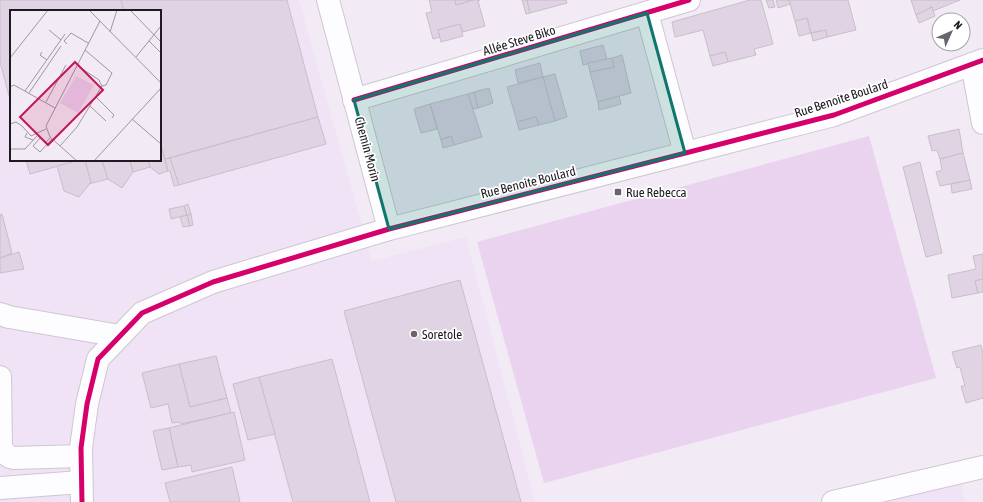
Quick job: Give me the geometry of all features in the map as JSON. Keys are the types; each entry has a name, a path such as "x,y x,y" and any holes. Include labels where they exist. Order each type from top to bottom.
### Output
{"street":[{"name":"Chemin Morin","path":"328,0 389,229"},
{"name":"Allée Steve Biko","path":"354,100 689,0"},
{"path":"647,13 686,153"},
{"path":"978,62 983,123"},
{"name":"Rue Benoite Boulard","path":"81,456 87,404 98,359 142,313 213,282 389,229 834,115 978,62"},
{"path":"3,316 120,336"},
{"path":"0,377 2,446 4,452 8,457 13,458 81,456 82,492 0,488"},
{"path":"846,500 983,467"}],"highlighted area":[{"path":"647,13 685,153 389,229 354,100"}],"shaded area":[{"path":"0,0 299,0 372,261 466,237 535,502 0,502"},
{"path":"869,136 936,378 544,483 477,242"},
{"path":"961,482 965,502 886,502"}],"building":[{"path":"0,0 121,0 124,10 10,10 10,99 0,62"},
{"path":"121,0 287,0 318,117 165,159 161,145 161,10 124,10"},
{"path":"429,0 455,0 456,5 473,0 480,0 478,1 485,26 463,32 460,24 438,30 440,37 433,39 426,13 432,12"},
{"path":"455,0 473,0 456,5"},
{"path":"522,0 527,0 530,13 526,14"},
{"path":"527,0 566,0 567,3 530,13"},
{"path":"750,0 761,0 773,44 754,49 756,55 728,62 725,52 710,56 703,30 675,37 672,22"},
{"path":"766,0 773,0 775,7 769,8"},
{"path":"776,0 789,0 790,4 778,8"},
{"path":"789,0 848,0 856,30 827,37 826,30 811,33 807,18 795,21"},
{"path":"911,0 960,0 933,11 932,7 916,15"},
{"path":"932,7 934,12 931,12 931,18 919,23 916,15"},
{"path":"807,18 811,33 799,36 795,21"},
{"path":"460,24 463,36 441,42 438,30"},
{"path":"826,30 827,37 813,41 811,33"},
{"path":"603,45 607,59 583,65 580,51"},
{"path":"725,52 728,62 713,66 710,56"},
{"path":"622,55 631,93 598,102 590,72 614,67 612,58"},
{"path":"612,58 614,67 590,72 588,63"},
{"path":"540,63 543,77 518,83 515,70"},
{"path":"555,74 567,117 555,121 543,77"},
{"path":"543,77 555,121 539,125 536,117 517,122 507,87"},
{"path":"489,88 493,103 478,108 474,92"},
{"path":"474,92 478,108 473,109 468,94"},
{"path":"468,94 482,137 454,145 451,136 441,140 430,104"},
{"path":"619,96 621,104 599,110 598,102"},
{"path":"430,104 437,129 421,133 414,109"},
{"path":"318,117 326,144 179,185 170,158"},
{"path":"536,117 539,125 519,130 517,122"},
{"path":"959,129 963,153 940,159 937,150 932,151 928,136"},
{"path":"451,136 454,145 443,148 441,140"},
{"path":"161,146 168,171 159,174 150,167 148,161 161,161"},
{"path":"963,153 970,180 940,186 936,172 942,170 940,159"},
{"path":"170,158 179,185 174,186 170,171 168,171 165,159"},
{"path":"26,161 76,161 30,174"},
{"path":"76,161 85,161 91,182 79,197 64,191 57,166"},
{"path":"85,161 102,161 108,179 89,184 91,182"},
{"path":"102,161 130,161 133,172 122,188 108,179"},
{"path":"130,161 148,161 150,167 133,172"},
{"path":"920,162 942,253 926,257 903,167"},
{"path":"970,180 972,189 952,193 951,184"},
{"path":"188,204 191,214 187,215 184,206"},
{"path":"184,206 187,215 171,219 169,209"},
{"path":"2,214 12,253 0,258 0,215"},
{"path":"191,214 193,225 190,226 187,215"},
{"path":"187,215 190,226 183,227 180,217"},
{"path":"19,252 24,269 0,273 0,258"},
{"path":"983,254 983,279 975,281 978,293 952,298 948,275 976,269 973,256"},
{"path":"983,279 983,292 978,293 975,281"},
{"path":"460,280 521,502 396,502 344,311"},
{"path":"981,345 983,354 983,398 966,403 961,386 965,386 960,367 957,368 952,352"},
{"path":"216,356 227,398 190,407 179,364"},
{"path":"332,359 370,502 293,502 259,377"},
{"path":"179,364 190,407 227,398 231,413 181,424 180,422 172,423 168,404 151,408 142,373"},
{"path":"259,377 275,434 248,440 233,384"},
{"path":"234,412 245,460 192,472 191,465 178,467 169,428"},
{"path":"169,428 178,467 162,470 153,431"},
{"path":"232,467 240,502 170,502 165,483"}],"cycle path":[{"path":"354,100 689,0"},
{"path":"82,502 81,448 87,404 98,359 142,313 213,282 389,229 834,115 983,60"}],"place":[{"name":"Rue Rebecca","path":"618,192"},
{"name":"Soretole","path":"414,334"}]}
